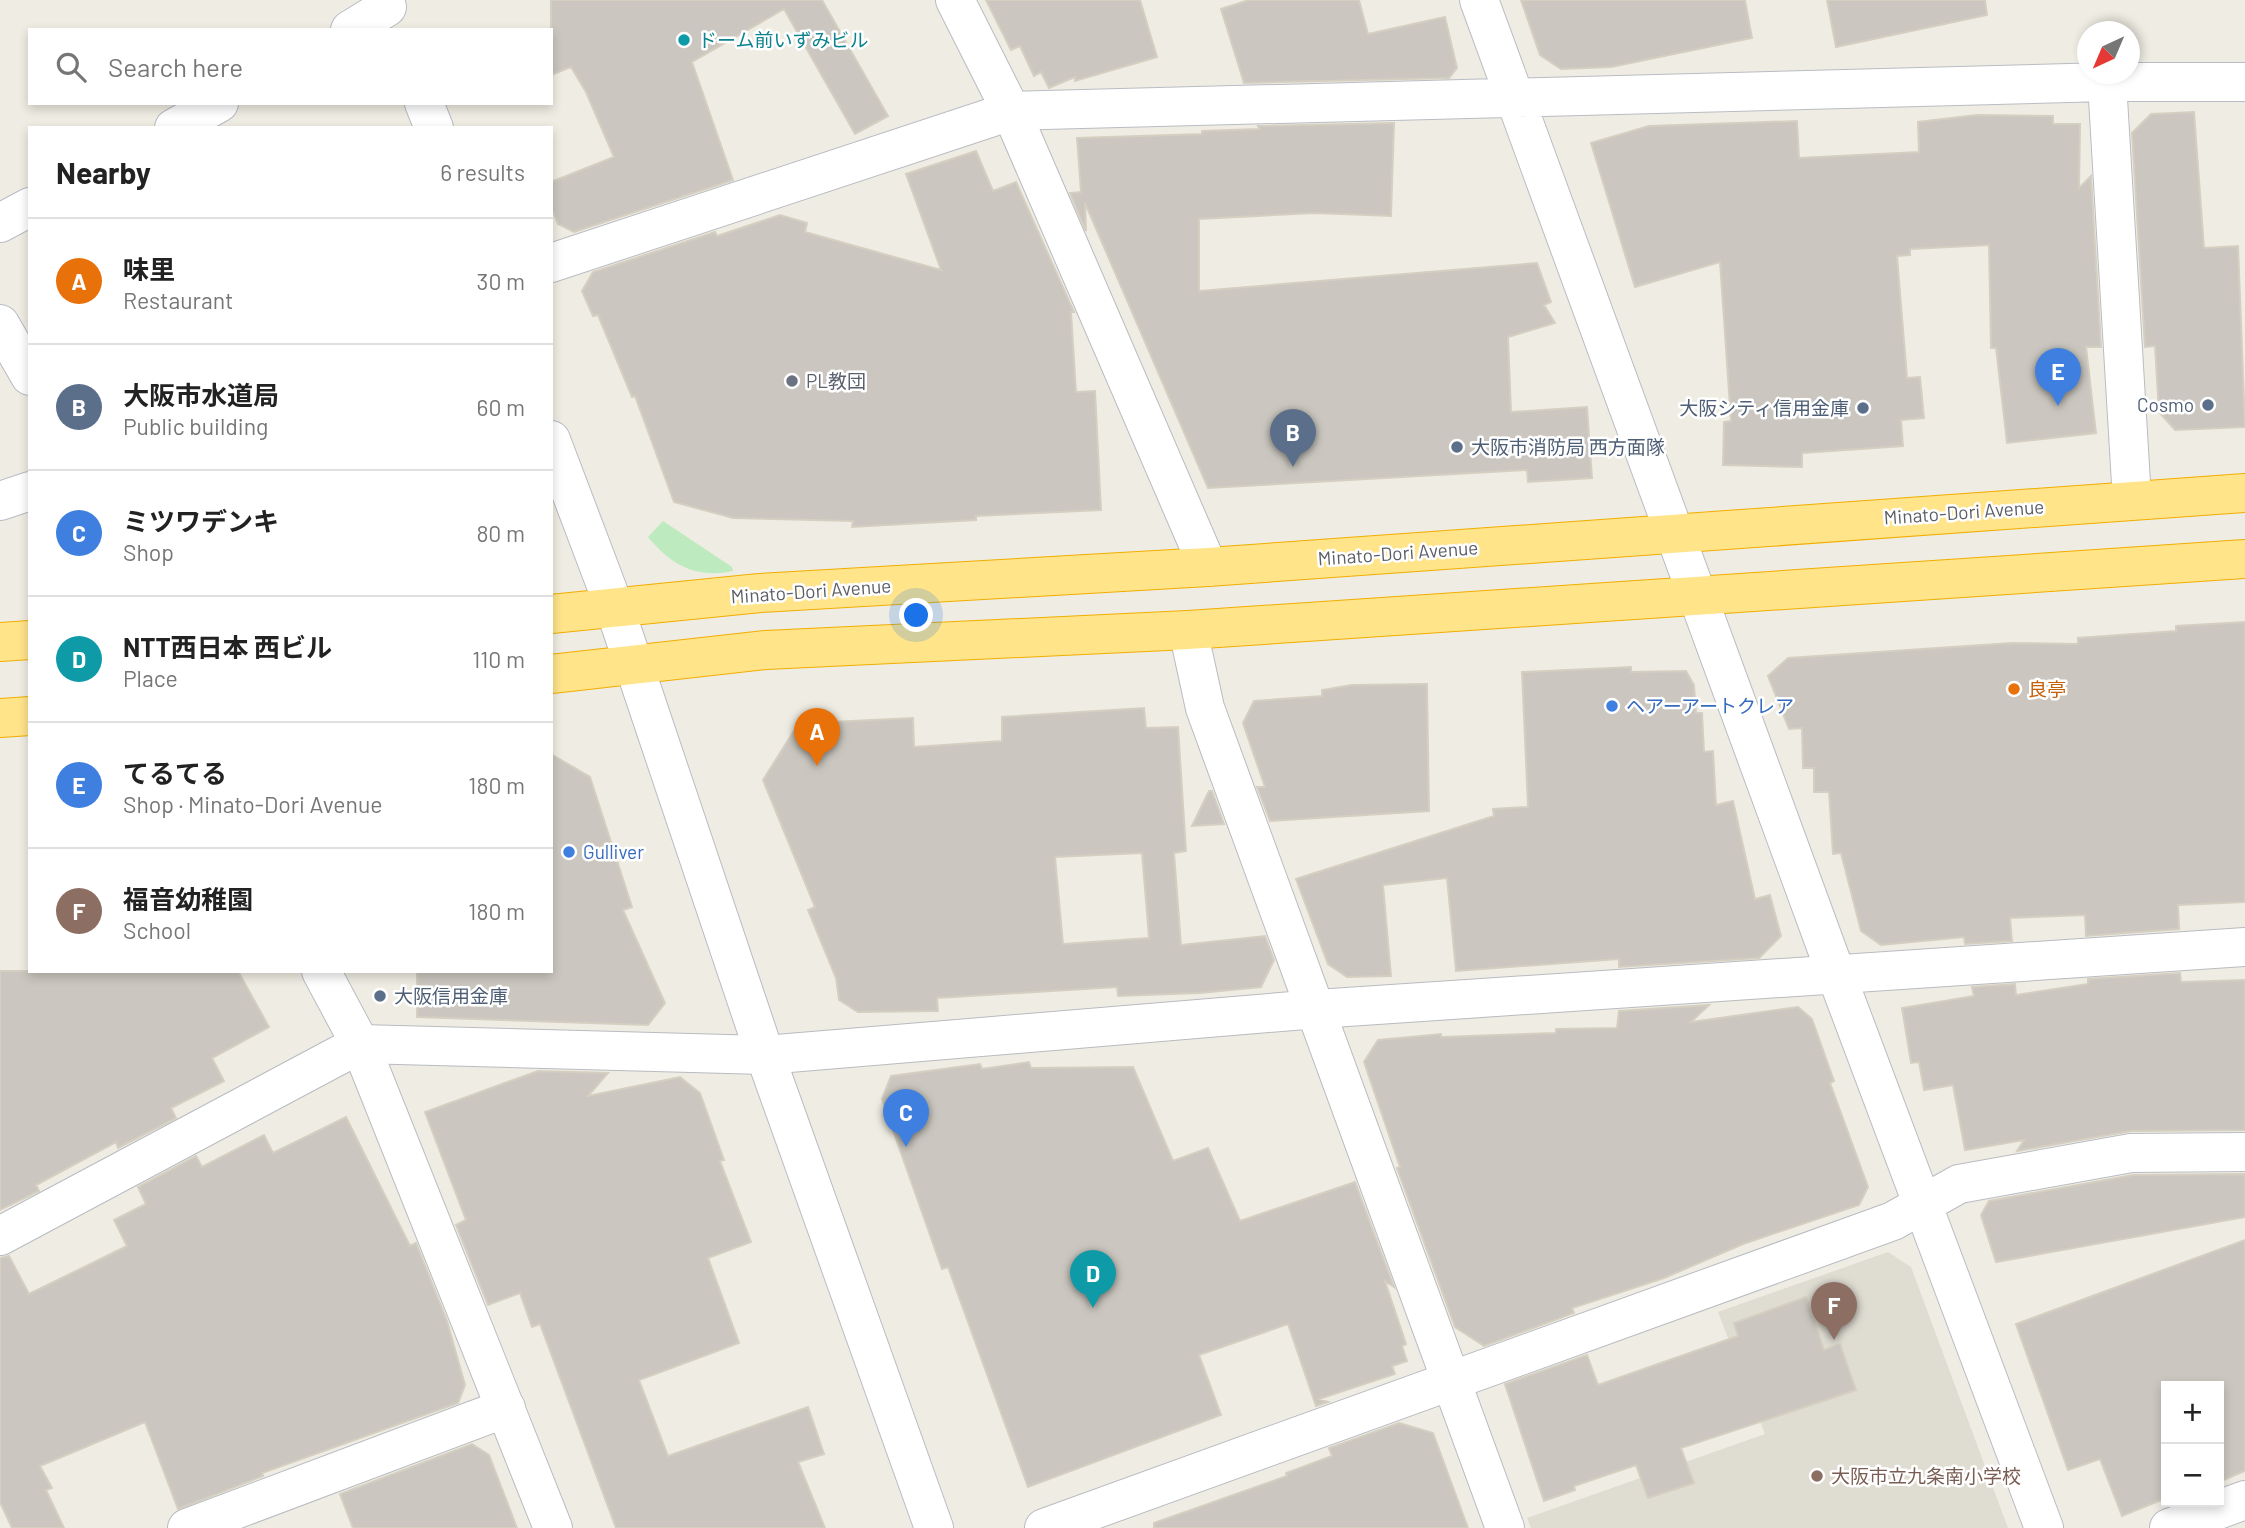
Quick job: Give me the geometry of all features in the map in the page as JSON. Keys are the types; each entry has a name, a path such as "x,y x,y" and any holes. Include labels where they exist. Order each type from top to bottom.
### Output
{"highway":[{"name":"Minato-Dori Avenue","path":"553,614 760,593 1208,567 2245,494"},
{"path":"553,674 766,650 1188,630 2245,559"},
{"path":"0,642 28,640"},
{"path":"0,718 28,716"}],"street":[{"path":"955,0 1011,111 1208,567"},
{"path":"1479,0 1836,974 2044,1528"},
{"path":"354,28 391,9"},
{"path":"2140,82 2245,82"},
{"path":"553,262 1011,111 2077,83"},
{"path":"2107,84 2132,500"},
{"path":"178,126 215,105"},
{"path":"425,105 433,126"},
{"path":"0,223 28,208"},
{"path":"0,324 28,373"},
{"path":"553,445 615,608 765,1055 934,1528"},
{"path":"0,501 28,492"},
{"path":"1188,630 1205,708 1505,1528"},
{"path":"0,1237 360,1044 765,1055 1317,1009 2245,947"},
{"path":"322,973 360,1044 553,1528"},
{"path":"1044,1528 1893,1221 1959,1184 2131,1153 2245,1152"},
{"path":"187,1528 506,1408"},
{"path":"2169,1528 2245,1500"}],"shaded area":[{"name":"大阪市立九条南小学校","path":"1888,1252 1911,1267 2008,1528 1531,1528 1527,1518 1765,1434 1718,1312"}],"green space":[{"path":"663,521 732,567 733,571 707,573 675,562 648,537"}],"building":[{"path":"551,0 822,0 888,116 855,134 784,9 692,62 733,180 574,232 558,224 553,212 553,181 614,157 586,92 571,67 553,74"},
{"path":"986,0 1140,0 1157,57 1075,81 1075,77 1049,88 1041,72 1034,76 1020,46 1011,50"},
{"path":"1249,0 1359,0 1368,34 1445,17 1457,68 1449,78 1244,83 1221,9"},
{"path":"1521,0 1745,0 1752,38 1611,67 1561,69 1540,55"},
{"path":"1827,0 1985,0 1987,15 1836,47"},
{"path":"2194,112 2204,248 2238,246 2245,427 2175,430 2159,412 2155,346 2145,347 2132,133 2151,114"},
{"path":"1977,115 2053,116 2053,124 2080,124 2079,188 2091,176 2101,347 2086,347 2096,433 2007,443 1996,348 1991,348 1989,245 1910,249 1910,255 1897,256 1907,378 1920,377 1924,418 1901,420 1903,446 1802,453 1802,467 1723,465 1724,422 1731,421 1720,262 1635,287 1591,143 1649,126 1797,121 1799,158 1919,152 1918,122"},
{"path":"1394,123 1391,216 1314,213 1199,219 1199,291 1537,263 1551,302 1544,305 1555,323 1508,337 1511,412 1587,407 1592,478 1528,482 1527,470 1208,488 1085,203 1086,231 1070,193 1081,192 1077,138 1202,134 1202,131 1259,129 1258,126"},
{"path":"976,151 993,191 1016,182 1074,312 1071,312 1076,392 1095,391 1101,510 976,516 976,520 852,527 853,521 733,518 674,502 635,396 632,397 598,315 593,316 582,291 593,272 715,232 717,236 780,215 807,223 805,232 941,270 906,174"},
{"path":"2245,622 2245,902 2178,905 2179,929 2086,936 2085,915 2010,918 2012,941 1965,944 1964,937 1881,945 1861,931 1841,853 1833,854 1829,792 1814,792 1814,768 1803,768 1802,728 1789,729 1768,676 1788,658 2012,643 2078,644 2078,638 2176,631 2176,626"},
{"path":"1631,667 1631,672 1686,671 1694,685 1696,713 1702,713 1704,752 1713,751 1716,805 1733,801 1755,899 1770,895 1781,936 1759,958 1619,967 1619,959 1456,971 1447,878 1383,885 1391,976 1347,977 1328,964 1296,879 1494,816 1493,809 1528,807 1522,672"},
{"path":"1427,684 1429,811 1270,821 1257,787 1265,787 1243,723 1254,701 1322,696 1322,690 1352,685"},
{"path":"1144,708 1146,728 1178,727 1186,851 1174,853 1181,945 1265,936 1274,960 1261,987 1200,993 1118,996 1117,987 937,998 938,1011 858,1012 839,1000 836,978 808,910 815,907 763,780 802,718 829,718 830,722 913,718 914,747 1002,741 1002,717","holes":["1142,853 1149,938 1063,944 1055,857"]},
{"path":"553,755 590,777 632,907 623,910 665,1003 648,1025 417,1017 417,973 553,973"},
{"path":"1209,791 1212,791 1224,824 1192,826"},
{"path":"0,971 239,973 269,1027 212,1058 224,1081 171,1108 176,1118 118,1148 116,1142 36,1185 39,1191 0,1210"},
{"path":"2180,973 2181,982 2245,980 2245,1130 2131,1131 2017,1151 2024,1140 1965,1150 1953,1085 1924,1090 1919,1062 1911,1063 1902,1008 1974,996 1972,987 2015,984 2016,995 2088,984 2088,979"},
{"path":"1709,1005 1691,1022 1798,1007 1812,1019 1834,1081 1830,1083 1868,1187 1859,1205 1743,1244 1664,1278 1572,1308 1574,1313 1484,1346 1455,1327 1397,1168 1400,1167 1364,1062 1378,1040 1441,1034 1441,1037 1556,1033 1556,1029 1617,1028 1619,1011"},
{"path":"1029,1062 1031,1068 1133,1067 1173,1161 1208,1148 1240,1221 1355,1182 1394,1287 1385,1281 1406,1344 1402,1346 1407,1361 1392,1366 1395,1374 1319,1399 1328,1402 1316,1406 1288,1324 1199,1355 1221,1415 1028,1487 948,1267 942,1269 882,1099 891,1076 980,1064 982,1069"},
{"path":"538,1071 608,1073 588,1096 680,1077 700,1093 724,1160 720,1161 751,1242 708,1258 739,1343 639,1380 668,1456 808,1407 824,1454 798,1462 825,1528 616,1528 540,1324 532,1327 520,1293 488,1305 456,1225 466,1220 425,1112"},
{"path":"346,1117 410,1246 416,1243 447,1321 465,1385 458,1403 262,1473 263,1476 178,1509 145,1422 40,1466 52,1488 46,1490 64,1528 12,1528 0,1502 0,1258 9,1256 29,1294 127,1246 114,1220 146,1204 138,1187 196,1156 202,1167 264,1135 273,1153"},
{"path":"2245,1174 2245,1217 1996,1262 1981,1215 1989,1201 2133,1175"},
{"path":"2245,1240 2245,1471 2224,1480 2224,1381 2161,1381 2161,1500 2122,1516 2100,1459 2068,1470 2016,1324"},
{"path":"1806,1297 1824,1350 1840,1344 1856,1390 1681,1448 1694,1483 1648,1498 1636,1465 1574,1486 1575,1490 1544,1501 1505,1384 1587,1355 1598,1385 1738,1336 1734,1323"},
{"path":"1399,1423 1433,1433 1468,1528 1154,1528 1154,1523 1287,1476 1286,1473 1332,1456 1329,1448"},
{"path":"472,1444 489,1455 517,1528 353,1528 340,1494"}],"place":[{"name":"ドーム前いずみビル","path":"684,40"},
{"name":"PL教団","path":"792,381"},
{"name":"Cosmo","path":"2208,405"},
{"name":"てるてる","path":"2058,406"},
{"name":"大阪シティ信用金庫","path":"1863,408"},
{"name":"大阪市消防局 西方面隊","path":"1457,447"},
{"name":"大阪市水道局","path":"1293,467"},
{"name":"良亭","path":"2014,689"},
{"name":"ヘアーアートクレア","path":"1612,706"},
{"name":"味里","path":"817,766"},
{"name":"Gulliver","path":"569,852"},
{"name":"大阪信用金庫","path":"380,996"},
{"name":"ミツワデンキ","path":"906,1147"},
{"name":"NTT西日本 西ビル","path":"1093,1308"},
{"name":"福音幼稚園","path":"1834,1340"},
{"name":"大阪市立九条南小学校","path":"1817,1476"}]}
